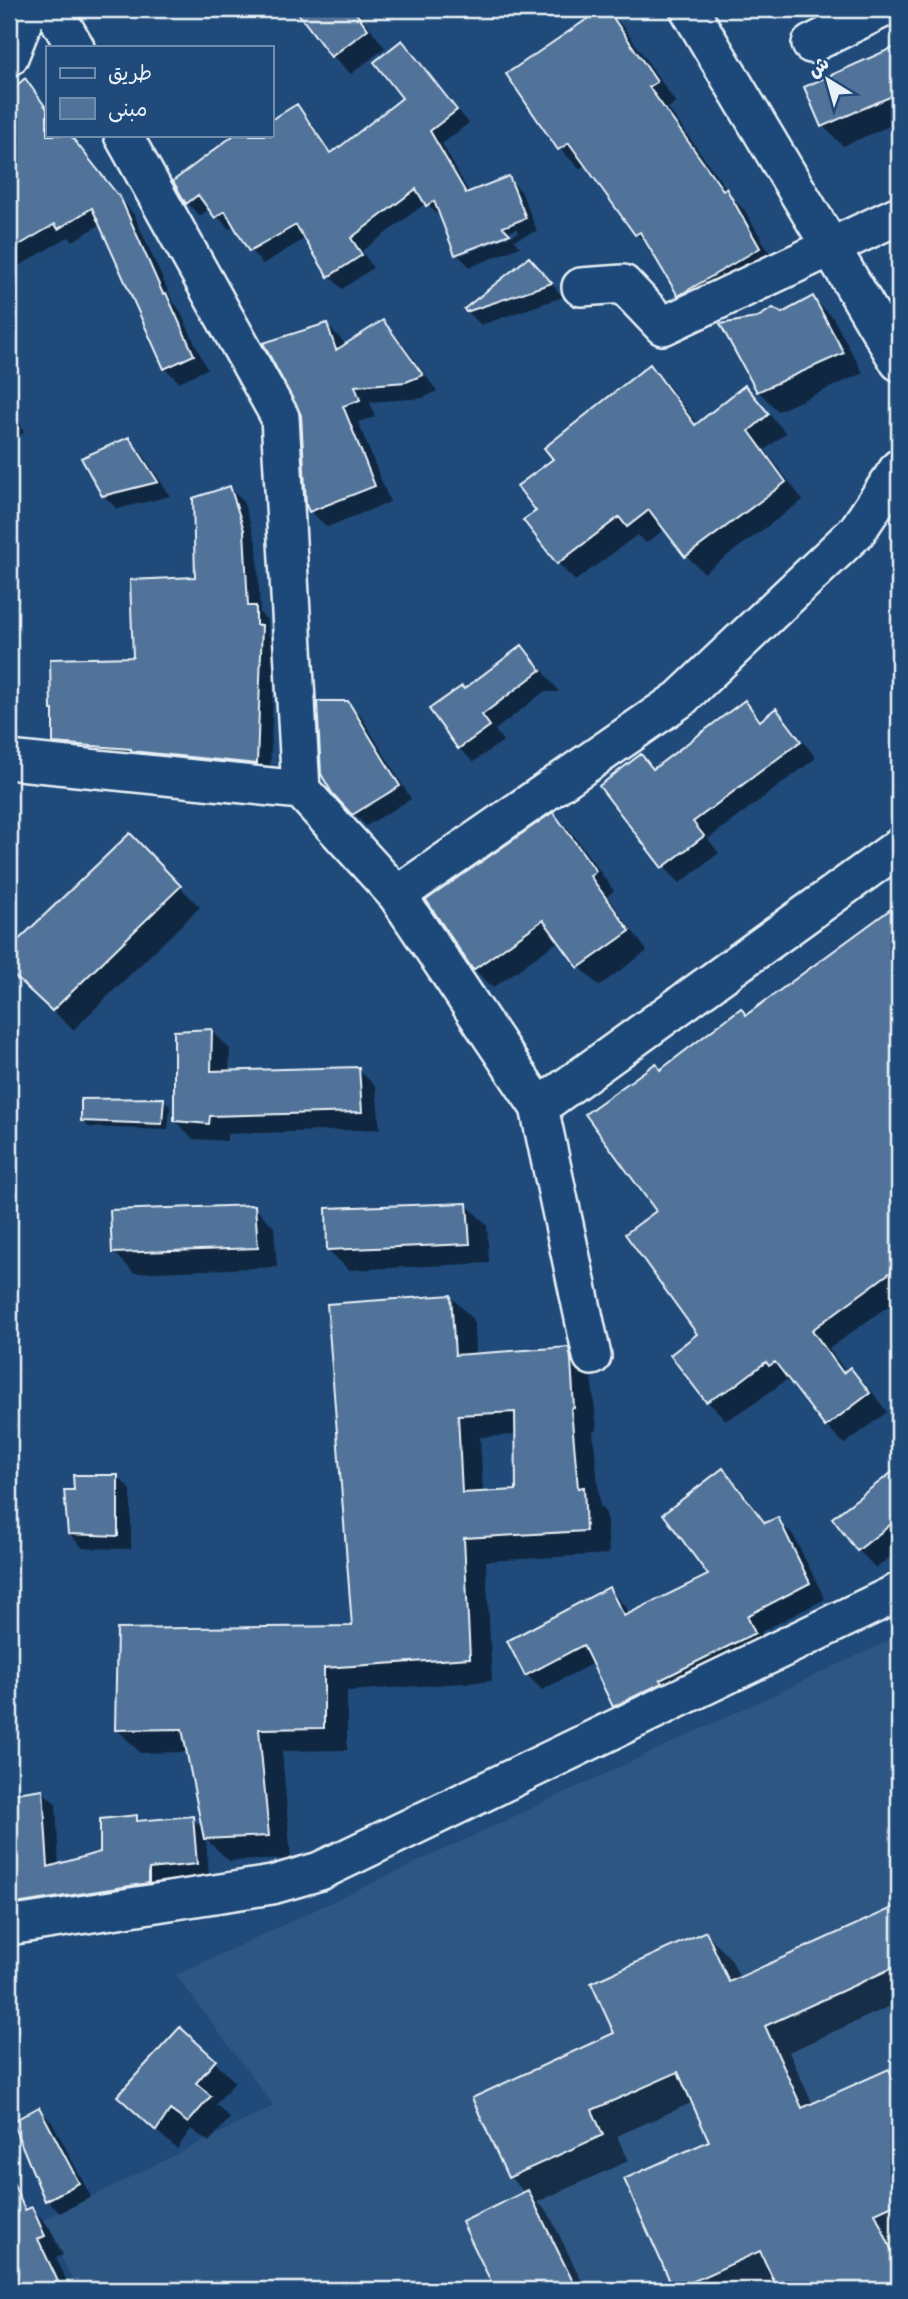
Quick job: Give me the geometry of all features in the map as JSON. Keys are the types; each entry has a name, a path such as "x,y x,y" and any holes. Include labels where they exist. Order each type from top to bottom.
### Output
{"street":[{"path":"9,57 28,9"},
{"path":"53,9 74,46"},
{"path":"689,9 899,362"},
{"path":"811,44 883,9"},
{"path":"124,136 280,417 301,790 397,895 539,1107 592,1356"},
{"path":"581,287 622,284 663,326 899,215"},
{"path":"397,895 680,699 857,531 899,468"},
{"path":"9,760 301,790"},
{"path":"539,1107 899,847"},
{"path":"9,1926 272,1885 320,1871 899,1592"}],"shaded area":[{"path":"899,1636 899,2290 77,2290 44,2220 274,2106 176,1975"}],"building":[{"path":"295,9 353,9 368,29 331,57"},
{"path":"602,9 607,9 657,82 649,87 723,190 726,188 760,248 678,296 640,232 635,235 569,143 558,150 506,74"},
{"path":"402,40 457,110 430,131 466,193 509,176 526,218 503,227 510,234 455,255 434,201 426,206 416,189 351,238 362,255 328,277 296,225 249,252 225,211 215,218 198,195 186,204 173,181 233,136 273,136 273,119 297,104 330,153 341,146 402,98 374,62"},
{"path":"899,45 899,93 821,127 804,87"},
{"path":"25,78 46,108 46,136 71,136 121,199 163,294 166,293 194,355 164,369 92,208 58,229 55,224 9,251 9,93"},
{"path":"529,257 552,283 466,312 464,309"},
{"path":"813,296 844,353 757,392 720,324 756,318 773,308 782,313"},
{"path":"383,320 423,375 406,382 355,386 360,400 343,406 375,486 309,512 306,505 301,415 263,343 327,323 336,350"},
{"path":"650,364 695,425 745,385 769,414 749,431 786,482 685,557 649,510 627,527 619,517 557,564 523,520 536,511 517,486 553,459 544,448"},
{"path":"129,437 158,482 102,496 81,458"},
{"path":"230,486 244,530 248,606 256,606 256,625 262,625 257,764 53,743 50,659 133,657 130,580 195,577 193,498"},
{"path":"522,645 541,670 482,715 490,726 458,749 429,709 462,686 464,689"},
{"path":"745,700 760,721 776,708 801,741 693,822 704,836 662,868 599,786 641,754 653,769"},
{"path":"317,701 348,701 400,786 352,815 332,793 321,774"},
{"path":"553,812 596,871 590,876 630,931 578,968 543,920 473,970 426,900"},
{"path":"130,833 181,886 52,1011 9,971 9,949"},
{"path":"899,903 899,1266 812,1330 843,1373 850,1367 870,1393 825,1427 775,1362 769,1366 766,1362 733,1387 706,1402 670,1355 697,1334 625,1234 656,1211 585,1114 656,1063 660,1070 741,1008 746,1015"},
{"path":"212,1029 211,1071 359,1067 362,1112 210,1116 209,1124 174,1121 174,1031"},
{"path":"164,1098 162,1124 81,1121 81,1099"},
{"path":"467,1203 470,1244 327,1250 326,1208"},
{"path":"255,1205 258,1248 112,1253 110,1210"},
{"path":"451,1295 455,1355 569,1347 578,1488 584,1487 586,1531 464,1538 470,1658 324,1668 324,1728 259,1729 269,1836 204,1839 182,1729 115,1730 117,1629 352,1626 327,1304","holes":["515,1412 516,1490 462,1493 458,1415"]},
{"path":"899,1467 899,1518 857,1551 832,1518"},
{"path":"723,1468 765,1523 778,1517 810,1583 747,1616 755,1633 660,1680 662,1683 613,1707 583,1645 525,1676 507,1641 609,1587 624,1616 708,1575 663,1514"},
{"path":"73,1475 118,1475 118,1536 68,1534 64,1490 74,1490"},
{"path":"43,1789 48,1867 100,1852 100,1819 137,1815 137,1821 193,1816 197,1864 149,1869 149,1883 9,1905 9,1794"},
{"path":"899,1905 899,1965 765,2026 802,2108 889,2069 899,2092 899,2202 875,2213 899,2267 899,2290 778,2290 760,2251 674,2290 624,2179 709,2141 678,2072 592,2110 603,2135 508,2178 472,2098 614,2033 591,1983 706,1931 729,1982"},
{"path":"180,2027 216,2060 196,2083 211,2096 188,2123 170,2110 156,2131 117,2096"},
{"path":"39,2107 79,2183 45,2201 12,2122"},
{"path":"9,2174 25,2210 32,2207 45,2236 38,2239 62,2290 9,2290"},
{"path":"528,2190 577,2290 495,2290 462,2222"}]}
